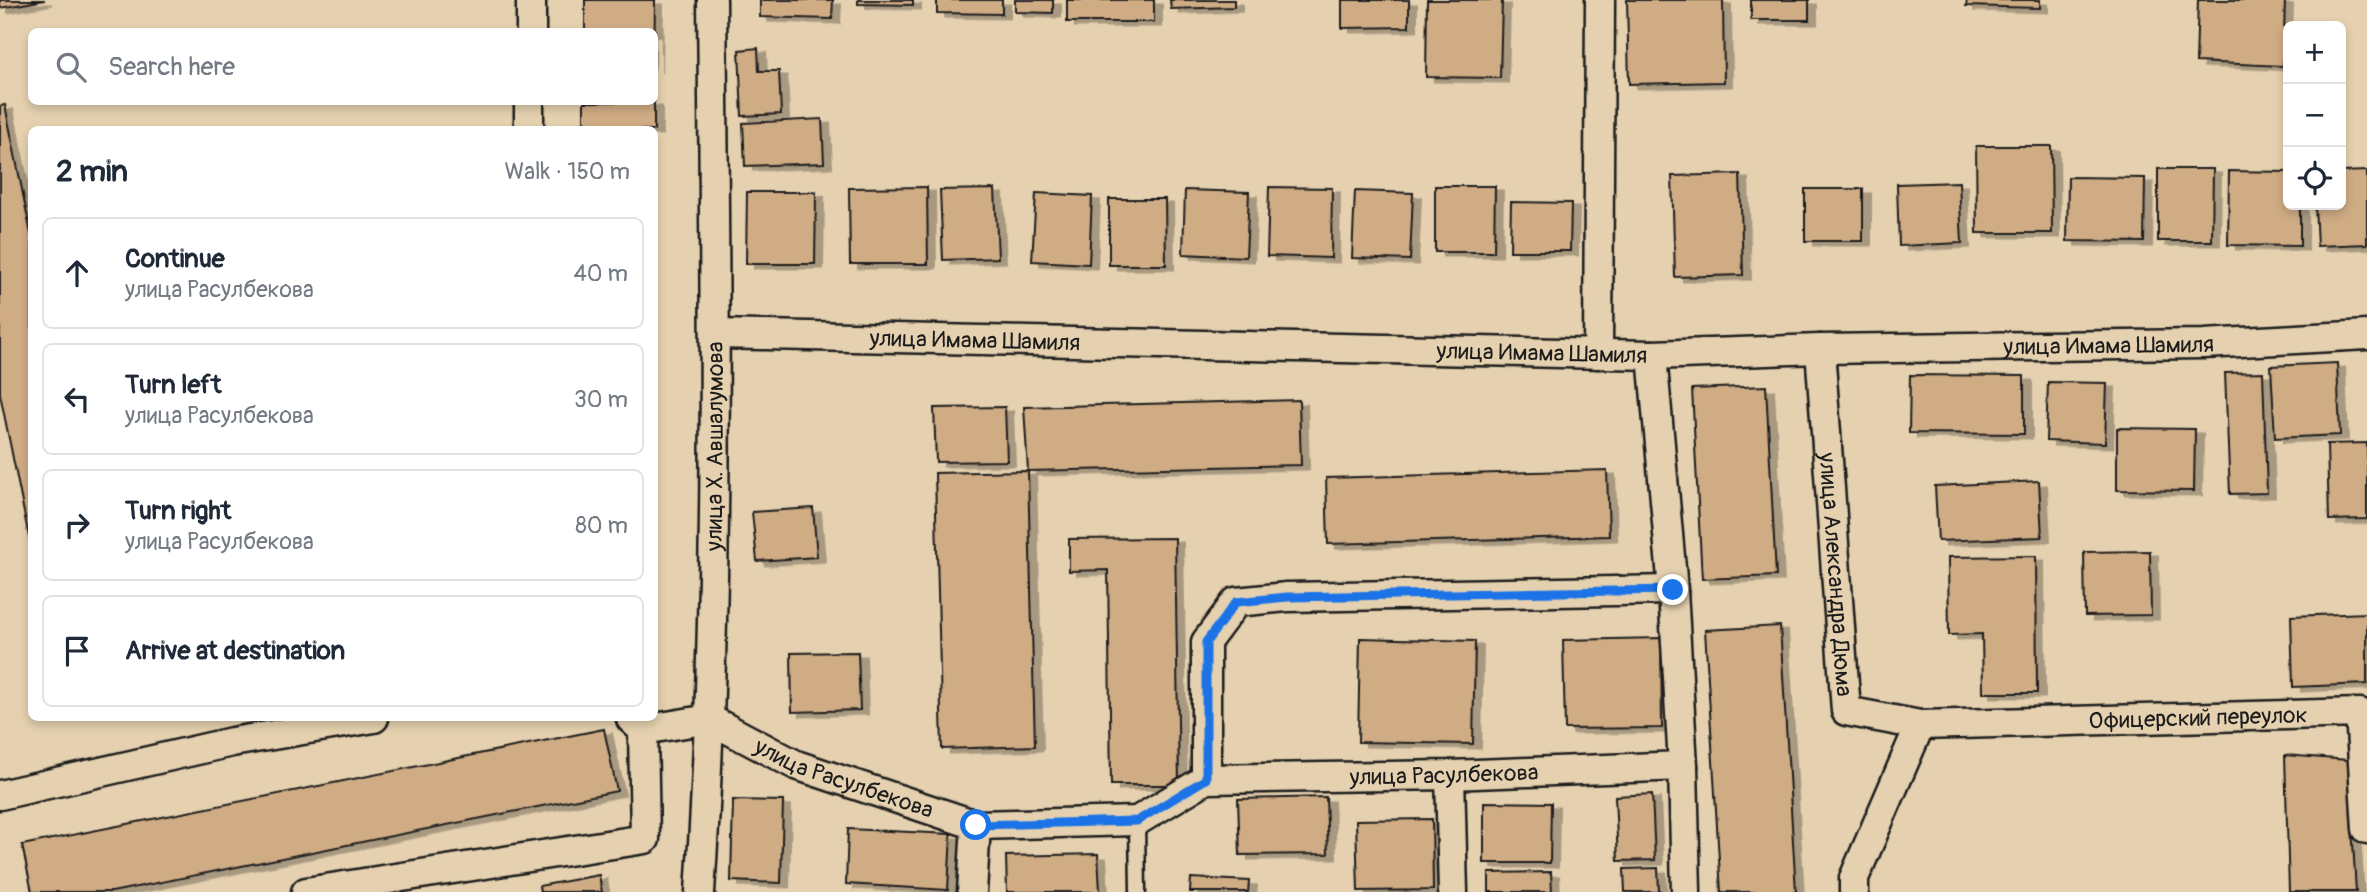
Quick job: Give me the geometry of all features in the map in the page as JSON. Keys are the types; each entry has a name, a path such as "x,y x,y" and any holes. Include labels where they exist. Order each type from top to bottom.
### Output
{"street":[{"path":"531,0 531,28"},
{"name":"улица Х. Авшалумова","path":"700,892 709,766 716,334 712,0"},
{"path":"1598,354 1600,0"},
{"path":"529,105 529,126"},
{"name":"улица Имама Шамиля","path":"716,334 1652,355 1820,348 2204,344 2367,335"},
{"name":"улица Александра Дюма","path":"1820,348 1846,711 1920,725"},
{"path":"1652,355 1673,590 1683,766 1686,892"},
{"path":"1206,779 1206,642 1236,602 1287,597 1673,590"},
{"name":"Офицерский переулок","path":"1920,725 2360,713 2367,829"},
{"path":"306,892 645,839 637,724 709,719"},
{"name":"улица Расулбекова","path":"709,719 796,765 976,825 1137,821 1206,779 1450,775 1683,766"},
{"path":"0,795 232,743 357,721"},
{"path":"1854,892 1854,878 1920,725"},
{"path":"1450,775 1453,892"},
{"path":"972,892 976,825"}],"lane":[{"path":"1137,821 1138,892"}],"building":[{"path":"0,0 45,0 0,8"},
{"path":"585,0 655,0 655,28 585,28"},
{"path":"760,0 833,0 832,19 760,17"},
{"path":"858,0 913,0 913,5 858,4"},
{"path":"937,0 1002,0 1002,14 937,13"},
{"path":"1015,0 1053,0 1053,13 1015,12"},
{"path":"1067,0 1154,0 1154,22 1067,22"},
{"path":"1170,0 1234,0 1234,7 1171,9"},
{"path":"1342,0 1409,0 1409,27 1342,28"},
{"path":"1427,0 1502,0 1500,78 1426,77"},
{"path":"1627,0 1723,0 1724,82 1629,84"},
{"path":"1751,0 1809,0 1809,20 1751,20"},
{"path":"1967,0 2040,0 2040,8 1966,6"},
{"path":"2198,0 2285,0 2283,66 2196,62"},
{"path":"758,48 759,71 779,71 781,114 742,116 739,50"},
{"path":"5,105 28,219 28,532 0,394 0,106"},
{"path":"584,105 654,105 654,126 584,126"},
{"path":"822,119 824,163 745,166 743,123"},
{"path":"1976,146 2051,146 2052,233 1977,233"},
{"path":"2158,169 2213,169 2212,241 2158,241"},
{"path":"2229,171 2283,172 2283,210 2300,210 2300,246 2228,245"},
{"path":"2367,171 2367,244 2317,246 2315,210 2346,210 2346,172"},
{"path":"1740,174 1743,275 1675,277 1672,176"},
{"path":"2068,177 2145,178 2144,242 2067,241"},
{"path":"1959,182 1962,243 1899,246 1897,184"},
{"path":"1435,186 1495,186 1494,252 1435,252"},
{"path":"927,187 928,264 850,264 849,188"},
{"path":"1269,187 1332,188 1331,258 1267,256"},
{"path":"995,189 998,258 943,260 940,190"},
{"path":"1805,189 1863,189 1863,241 1805,241"},
{"path":"1185,190 1249,192 1246,257 1183,254"},
{"path":"1355,191 1413,193 1410,260 1352,258"},
{"path":"747,192 816,192 815,264 746,264"},
{"path":"1036,193 1092,196 1089,264 1032,261"},
{"path":"1109,199 1165,199 1166,265 1109,265"},
{"path":"1511,202 1571,203 1570,251 1510,251"},
{"path":"2337,363 2340,435 2275,438 2271,366"},
{"path":"2263,372 2267,493 2230,494 2225,373"},
{"path":"1910,375 2024,376 2024,434 1909,433"},
{"path":"2048,382 2107,383 2105,443 2046,441"},
{"path":"1766,386 1776,576 1702,579 1692,389"},
{"path":"1299,400 1301,465 1028,471 1024,407"},
{"path":"1005,407 1007,461 936,462 934,408"},
{"path":"2117,428 2195,429 2194,491 2117,490"},
{"path":"2367,443 2367,519 2329,520 2327,444"},
{"path":"1607,470 1609,536 1328,544 1326,478"},
{"path":"1028,471 1035,746 942,749 935,473"},
{"path":"2039,481 2042,537 1938,541 1935,486"},
{"path":"813,508 817,557 757,561 752,512"},
{"path":"1175,538 1179,785 1111,785 1108,570 1069,571 1069,539"},
{"path":"2150,551 2151,615 2085,616 2084,552"},
{"path":"2036,556 2037,693 1983,693 1982,634 1949,635 1948,557"},
{"path":"2367,613 2367,684 2293,687 2291,616"},
{"path":"1780,626 1796,892 1721,892 1705,630"},
{"path":"1360,638 1475,641 1473,744 1358,742"},
{"path":"1661,638 1662,728 1565,729 1563,640"},
{"path":"858,652 860,710 792,712 791,653"},
{"path":"604,729 617,791 112,892 32,892 22,845"},
{"path":"2285,755 2348,760 2356,892 2289,892"},
{"path":"1652,794 1655,860 1618,861 1615,796"},
{"path":"1326,797 1328,854 1240,855 1238,799"},
{"path":"733,800 783,801 781,883 731,881"},
{"path":"1484,802 1551,803 1550,863 1484,863"},
{"path":"1432,819 1433,890 1358,891 1356,820"},
{"path":"848,829 951,834 948,890 846,884"},
{"path":"1098,854 1100,892 1007,892 1006,856"},
{"path":"1658,868 1659,892 1625,892 1624,869"},
{"path":"1551,872 1552,892 1489,892 1489,873"},
{"path":"599,875 602,892 540,892 539,886"},
{"path":"1191,878 1249,881 1248,892 1190,892"}],"route":[{"path":"976,825 1137,821 1206,779 1206,642 1236,602 1287,597 1673,590"}]}
